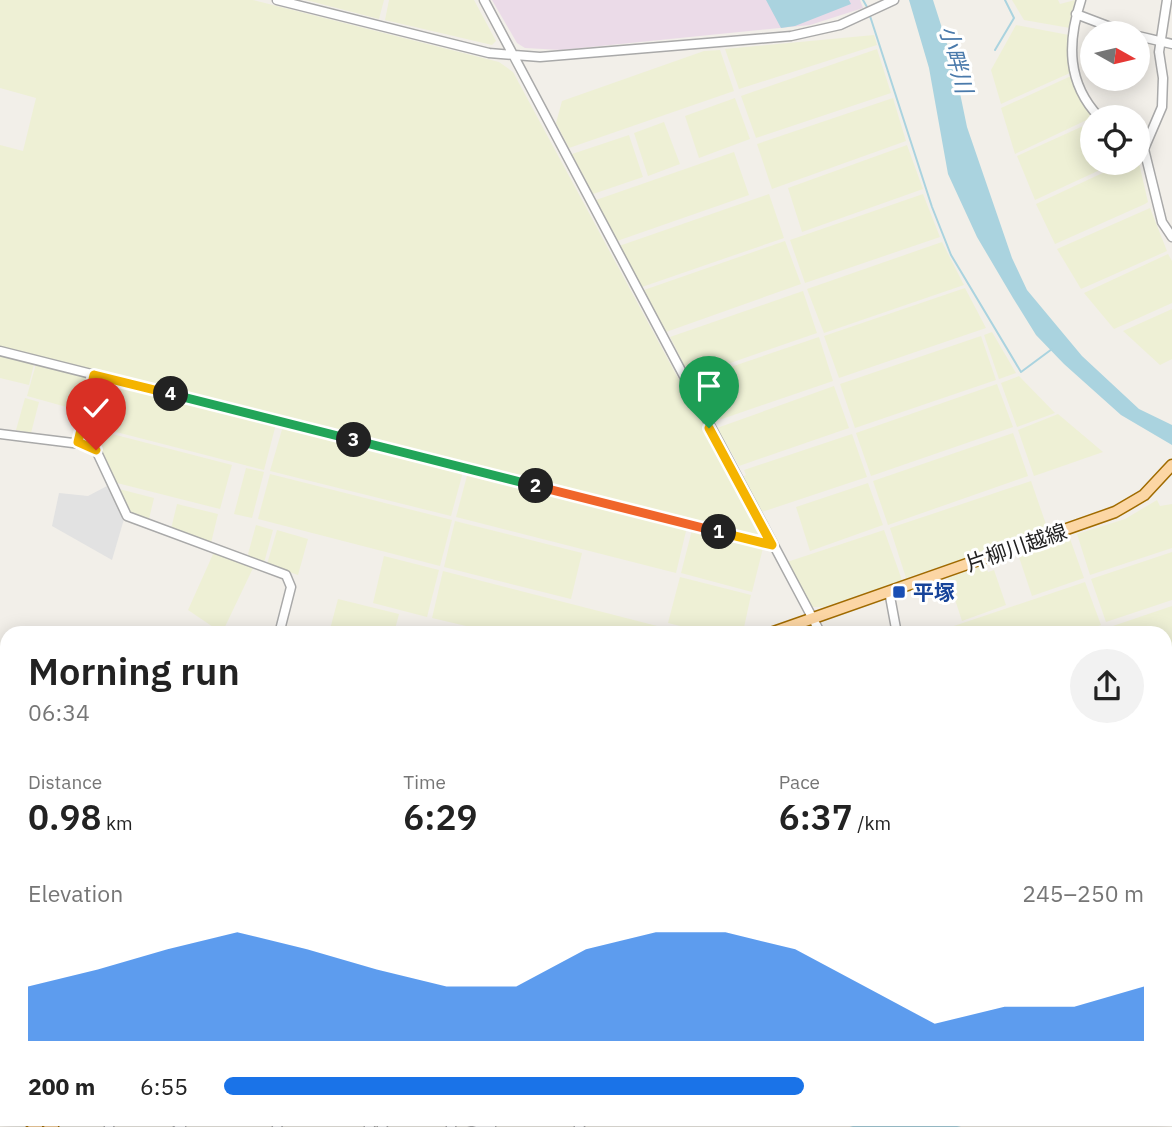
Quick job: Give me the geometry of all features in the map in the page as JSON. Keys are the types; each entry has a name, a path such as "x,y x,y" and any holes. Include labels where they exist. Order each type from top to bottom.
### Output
{"main road":[{"name":"片柳川越線","path":"790,626 1115,512 1144,495 1168,469"}],"street":[{"path":"277,0 489,53 512,55 579,55 791,36 840,25 888,3"},
{"path":"484,0 816,626"},
{"path":"1081,0 1076,13 1073,48 1076,85 1090,105"},
{"path":"1150,130 1161,107 1160,39 1167,0"},
{"path":"1076,13 1096,21"},
{"path":"1150,38 1172,44"},
{"path":"1149,175 1165,229 1172,237"},
{"path":"0,351 772,545"},
{"path":"78,442 94,375"},
{"path":"0,434 78,442 96,450 127,516 286,575 291,587 281,626"},
{"path":"889,592 895,626"}],"shaded area":[{"path":"492,0 860,0 863,8 810,25 561,50 525,48 517,43"},
{"path":"107,486 124,519 112,560 52,526 59,493 88,496"}],"green space":[{"path":"0,0 253,0 499,62 513,72 706,430 761,538 0,347 0,145 23,151 36,98 0,88"},
{"path":"306,0 384,0 379,19"},
{"path":"389,0 474,0 496,41 492,45 385,20"},
{"path":"1012,0 1058,0 1060,4 1075,0 1070,28 1024,20"},
{"path":"1016,25 1069,35 1070,73 1001,104 991,70"},
{"path":"874,35 877,45 739,89 725,49"},
{"path":"877,49 891,93 756,138 741,96"},
{"path":"720,50 734,91 569,148 556,123 562,101 704,51"},
{"path":"1071,76 1084,105 1080,105 1080,123 1015,154 1001,108"},
{"path":"735,98 750,139 699,158 685,116"},
{"path":"893,98 906,141 772,189 757,144"},
{"path":"664,122 680,164 648,176 634,133"},
{"path":"1080,127 1080,175 1089,175 1035,200 1017,156"},
{"path":"629,135 643,177 593,194 572,154"},
{"path":"907,145 923,189 802,232 788,188"},
{"path":"734,152 749,195 617,241 596,200"},
{"path":"1098,175 1142,175 1148,202 1055,244 1036,204"},
{"path":"769,194 784,238 642,287 619,246"},
{"path":"923,194 940,237 805,283 790,240"},
{"path":"1150,208 1167,251 1081,289 1057,249"},
{"path":"785,241 801,284 666,332 644,290"},
{"path":"942,242 964,285 824,333 807,289"},
{"path":"1168,254 1172,261 1172,303 1114,329 1084,293"},
{"path":"965,288 986,328 839,378 824,336"},
{"path":"803,291 817,333 690,377 670,337"},
{"path":"1172,309 1172,359 1160,365 1123,331"},
{"path":"992,332 1016,373 999,379 984,335"},
{"path":"981,336 996,380 855,428 840,384"},
{"path":"819,337 833,381 719,420 704,376"},
{"path":"0,355 34,364 29,385 0,378"},
{"path":"36,364 88,378 81,411 27,396"},
{"path":"1019,376 1055,413 1017,427 1001,383"},
{"path":"99,379 276,424 264,470 85,424 95,383"},
{"path":"997,384 1013,427 871,476 856,433"},
{"path":"834,386 849,428 739,466 717,428"},
{"path":"25,398 39,402 31,433 16,430"},
{"path":"1058,414 1103,452 1034,476 1018,430"},
{"path":"283,426 463,472 451,516 270,471"},
{"path":"85,427 232,465 220,509 117,483 97,446 84,440"},
{"path":"1013,433 1028,476 888,525 873,481"},
{"path":"852,434 867,477 762,512 742,477 746,475 744,470"},
{"path":"246,468 264,472 252,518 234,514"},
{"path":"468,472 687,527 676,573 456,517"},
{"path":"270,474 452,520 440,566 258,519"},
{"path":"1031,481 1048,530 906,578 890,528"},
{"path":"868,483 883,525 810,551 796,507"},
{"path":"119,489 154,498 149,519 129,513"},
{"path":"1157,500 1160,506 1172,504 1172,548 1090,575 1077,534 1125,519"},
{"path":"177,504 218,514 211,543 171,529"},
{"path":"455,521 582,553 571,599 444,567"},
{"path":"256,525 273,530 264,563 248,554"},
{"path":"277,530 308,539 298,575 267,564"},
{"path":"692,530 763,548 752,592 681,573"},
{"path":"884,530 902,580 824,607 812,607 787,562"},
{"path":"1069,536 1084,578 1032,596 1018,554"},
{"path":"214,552 254,566 225,626 212,626 188,610"},
{"path":"1172,552 1172,600 1106,622 1091,579"},
{"path":"384,556 439,570 427,617 373,603"},
{"path":"985,565 988,572 994,570 1006,605 962,621 948,578"},
{"path":"443,571 657,626 466,626 432,618"},
{"path":"680,577 751,595 744,626 680,626 668,623"},
{"path":"1085,582 1101,625 1098,626 954,626"},
{"path":"338,599 399,614 396,626 331,626"},
{"path":"1172,606 1172,626 1113,626"}],"water":[{"path":"766,0 849,0 851,4 795,26 781,28"},
{"path":"909,0 933,0 955,69 967,127 1012,258 1027,290 1082,356 1139,409 1172,425 1172,445 1121,415 1064,364 1036,335 1013,298 977,237 948,174 929,68"},
{"path":"850,1126 961,1127 853,1127"}],"waterway":[{"path":"863,0 867,7"},
{"path":"995,50 1014,18 1005,0"},
{"path":"870,16 932,207 951,255 1021,372 1052,349"},
{"name":"小畔川","path":"953,71 966,68"}],"place":[{"name":"平塚","path":"899,592"}],"route":[{"path":"96,450 78,442 94,375 772,545 709,428"}]}
